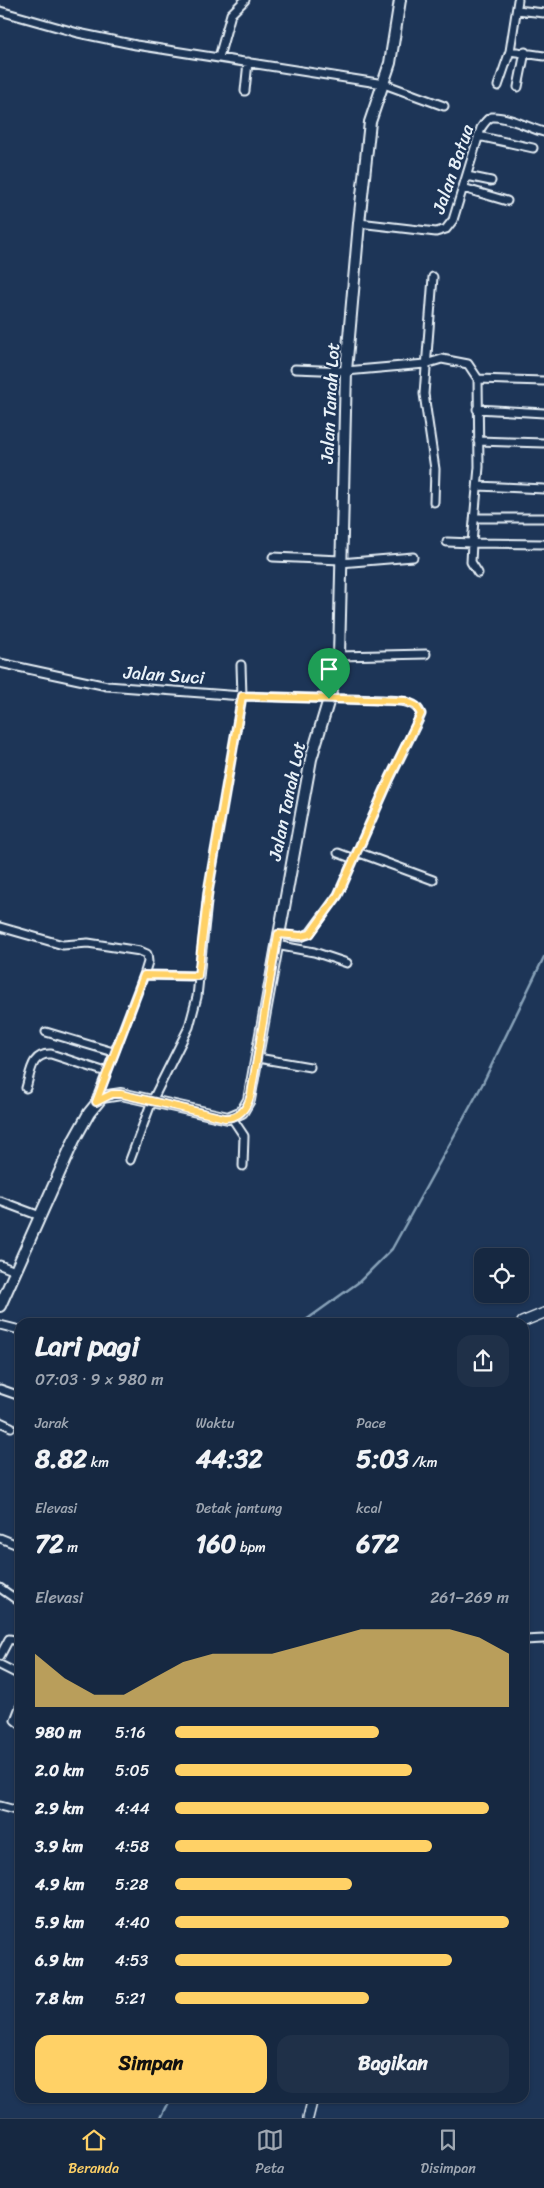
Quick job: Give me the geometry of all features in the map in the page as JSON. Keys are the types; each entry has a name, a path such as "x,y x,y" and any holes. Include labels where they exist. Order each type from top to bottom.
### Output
{"main road":[{"name":"Jalan Tanah Lot","path":"232,1118 242,1112 248,1105 311,759 329,699 339,656 346,371 359,223 370,122 390,62 400,0"},
{"path":"0,1306 74,1140 96,1102 112,1094 121,1094 232,1118"}],"street":[{"path":"219,57 231,14 245,0"},
{"path":"498,86 510,51 518,0"},
{"path":"517,10 544,13"},
{"path":"0,11 97,37 384,84 444,106"},
{"path":"510,51 544,56"},
{"path":"518,87 525,52"},
{"path":"245,91 248,62"},
{"name":"Jalan Batua","path":"359,223 436,232 442,231 453,220 478,136 487,120 492,117 544,132"},
{"path":"478,136 533,148"},
{"path":"467,176 490,181"},
{"path":"463,188 507,201"},
{"path":"433,277 424,394 435,469 434,502"},
{"path":"295,369 346,371 426,364 442,359 466,362 473,369 478,379 478,486 471,562 478,573"},
{"path":"478,379 544,381"},
{"path":"477,409 544,413"},
{"path":"478,441 544,443"},
{"path":"478,486 544,488"},
{"path":"475,518 544,518"},
{"path":"447,542 543,544"},
{"path":"273,557 340,562 413,558"},
{"path":"339,656 426,654"},
{"name":"Jalan Suci","path":"0,662 107,686 242,696 405,701 416,706 421,714 390,778 356,856"},
{"path":"130,1160 152,1101 189,1027 197,997 208,892 242,696 241,665"},
{"path":"338,853 356,856 433,880"},
{"path":"278,934 301,936 310,934 338,895 356,856"},
{"path":"0,927 63,945 88,943 144,952 148,957 144,975 113,1052 96,1102"},
{"path":"276,945 314,952 348,963"},
{"path":"144,975 198,976"},
{"path":"46,1032 113,1052"},
{"path":"26,1088 36,1058 42,1054 51,1054 106,1072"},
{"path":"258,1058 310,1067"},
{"path":"232,1118 244,1136 243,1166"},
{"path":"0,1201 40,1216"},
{"path":"0,1265 15,1271"},
{"path":"529,1319 544,1313"},
{"path":"0,1325 15,1329"},
{"path":"0,1389 15,1394"},
{"path":"0,1422 11,1426"},
{"path":"0,1538 15,1544"},
{"path":"0,1588 15,1598"},
{"path":"0,1656 9,1639 15,1640"},
{"path":"529,1640 544,1639"},
{"path":"1,1667 15,1673"},
{"path":"0,1806 15,1810"},
{"path":"308,2118 312,2103"}],"waterway":[{"path":"309,1318 359,1282 392,1249 482,1085 544,957"},
{"path":"161,2118 168,2103"}],"route":[{"path":"242,696 329,699 405,701 416,706 421,714 408,745 390,778 338,895 310,934 301,936 278,934 258,1058 248,1105 239,1115 225,1118 121,1094 102,1097 96,1102 113,1052 144,975 198,976 208,892 242,696"}]}
